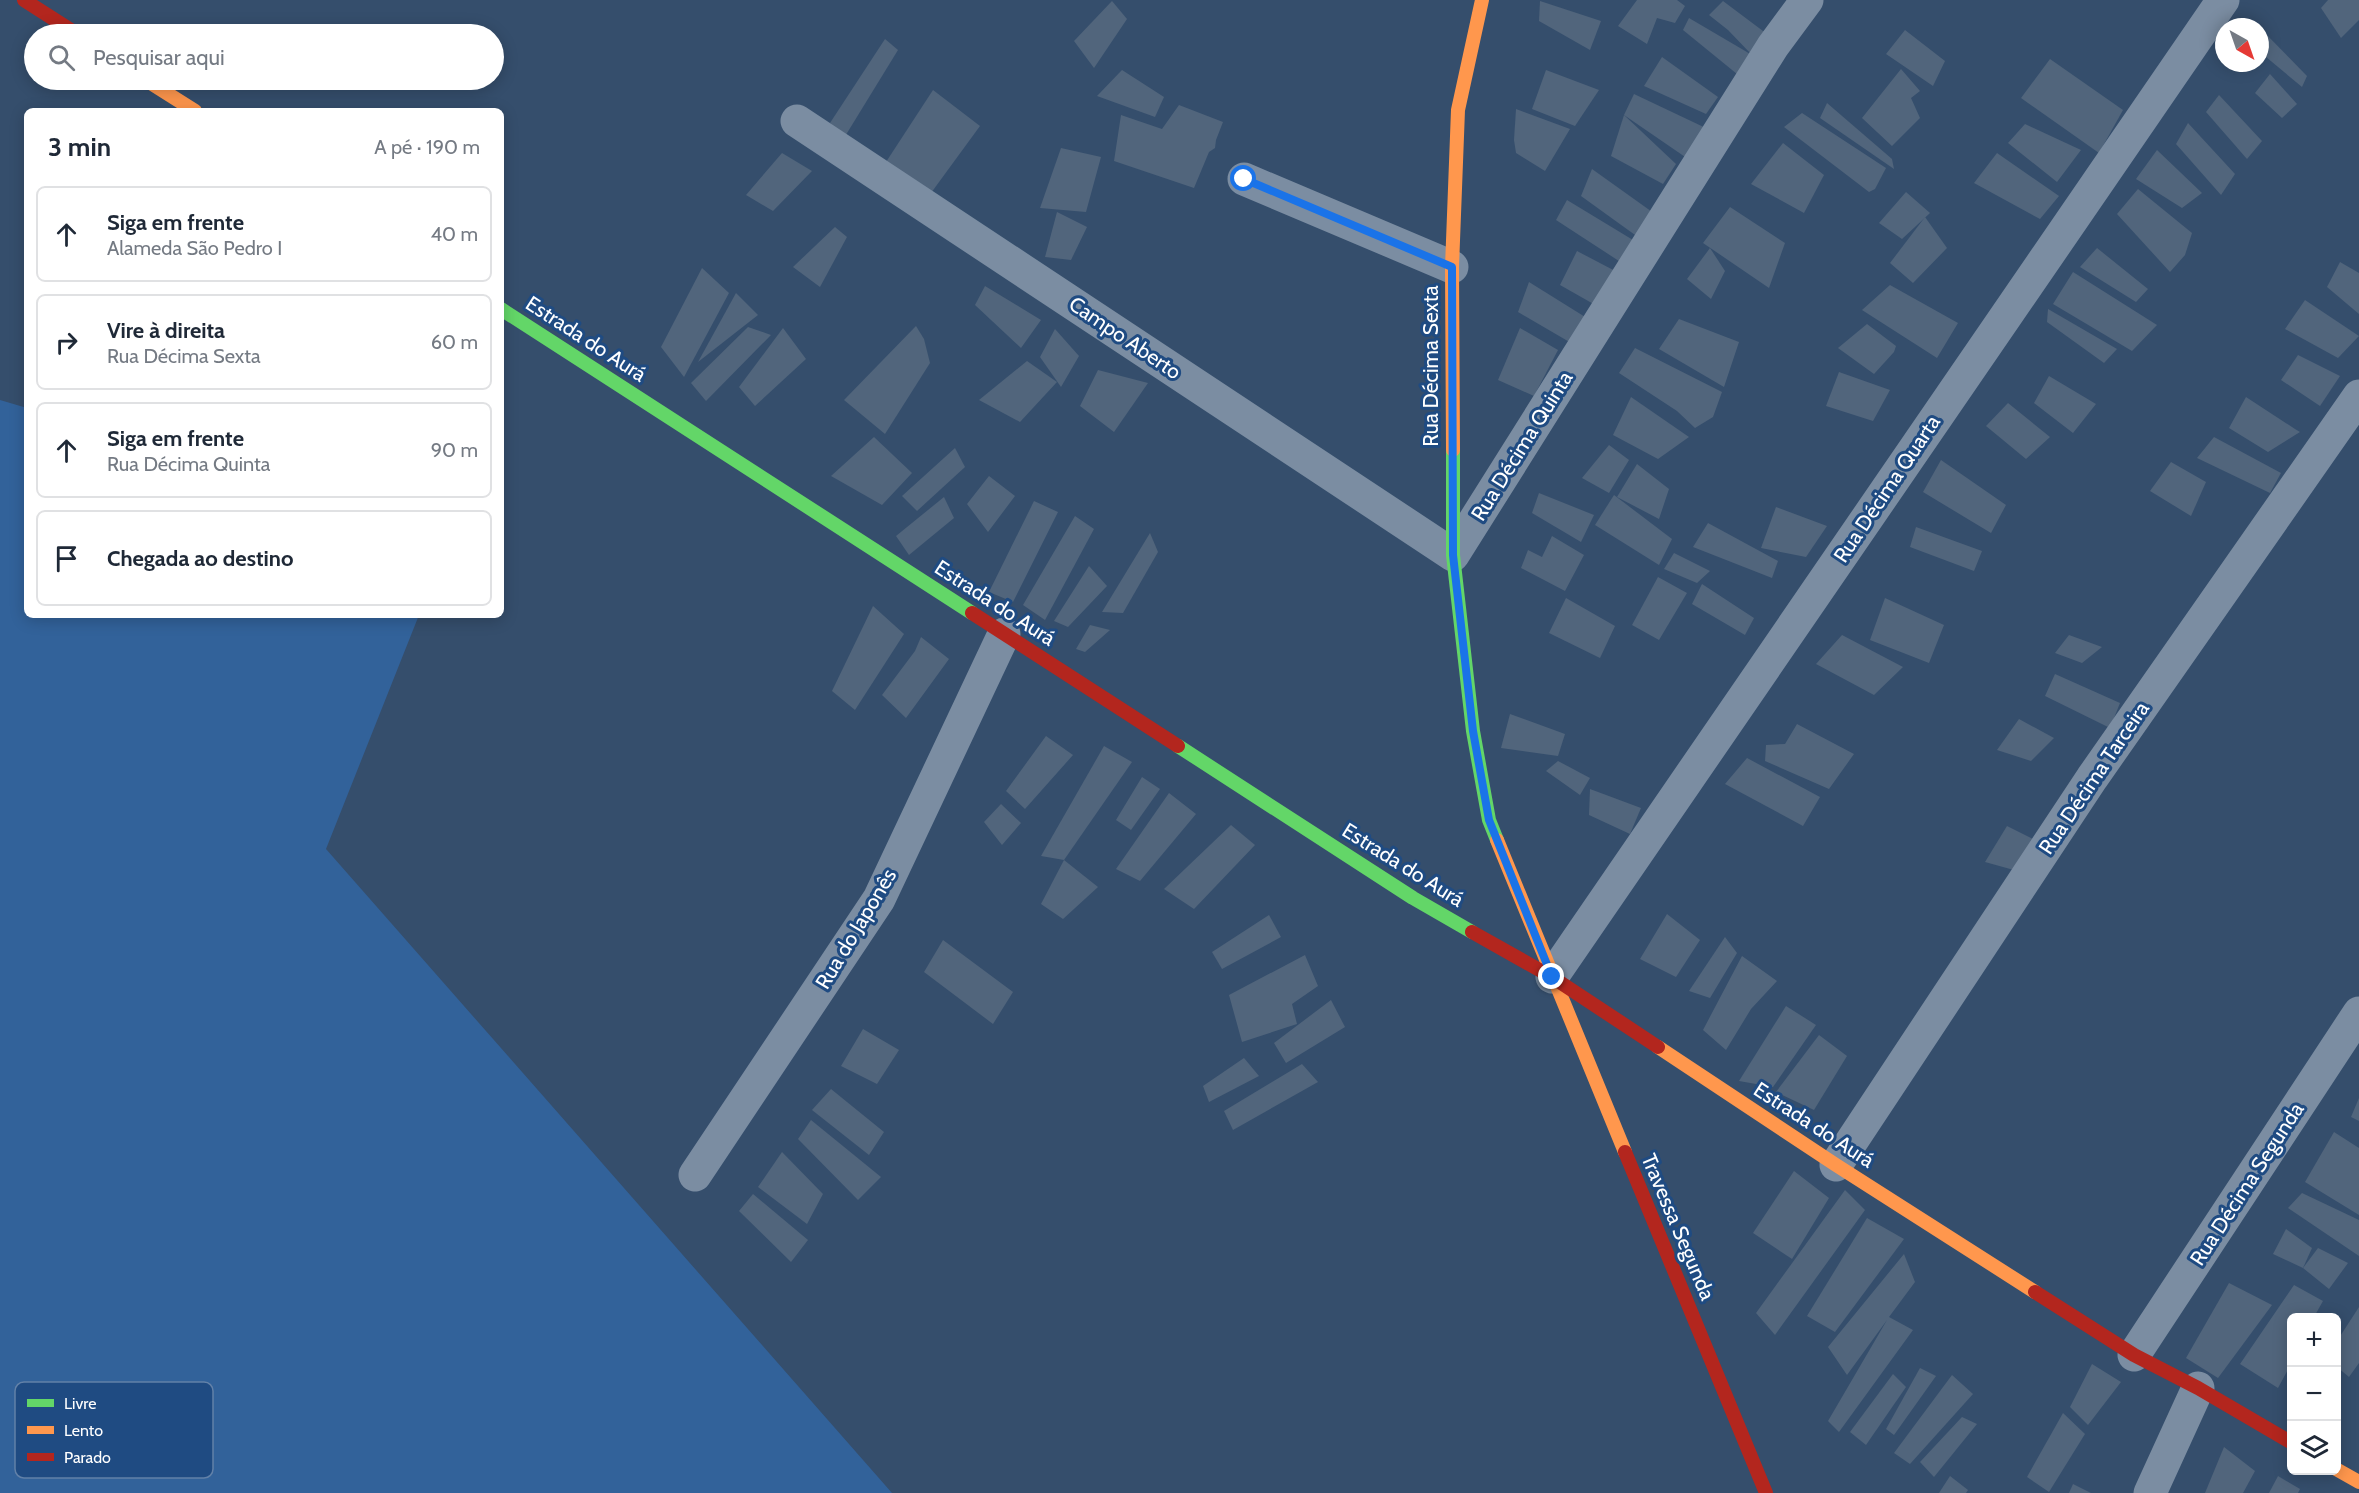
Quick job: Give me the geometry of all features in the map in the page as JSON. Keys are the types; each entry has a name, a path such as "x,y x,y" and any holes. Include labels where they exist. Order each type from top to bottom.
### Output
{"street":[{"path":"24,0 61,24"},
{"name":"Rua Décima Sexta","path":"1453,555 1452,267 1458,110 1482,0"},
{"name":"Rua Décima Quinta","path":"1453,555 1773,46 1807,0"},
{"name":"Rua Décima Quarta","path":"1552,977 2223,0"},
{"path":"162,90 190,108"},
{"name":"Campo Aberto","path":"797,121 1453,555"},
{"path":"1244,179 1452,267"},
{"name":"Estrada do Aurá","path":"504,311 1413,898 1552,977 1836,1165 2134,1355 2287,1440"},
{"name":"Rua Décima Tarceira","path":"1836,1165 2092,778 2359,396"},
{"path":"1453,555 1473,731 1489,820 1552,977"},
{"name":"Rua do Japonês","path":"695,1175 879,899 1004,634"},
{"name":"Travessa Segunda","path":"1552,977 1766,1493"},
{"name":"Rua Décima Segunda","path":"2134,1355 2359,1013"},
{"path":"2150,1493 2198,1389"},
{"path":"2341,1471 2359,1482"}],"shaded area":[{"path":"0,400 24,407 24,618 418,618 326,849 892,1493 0,1493"}],"building":[{"path":"1637,0 1677,0 1685,6 1675,23 1657,18 1647,44 1618,26"},
{"path":"2328,0 2359,0 2359,20 2341,38 2321,8"},
{"path":"1112,1 1127,19 1094,68 1074,41"},
{"path":"1540,1 1601,21 1590,50 1539,21"},
{"path":"1723,1 1767,34 1752,55 1728,30 1709,15"},
{"path":"1689,18 1752,55 1737,74 1683,30"},
{"path":"1905,30 1945,61 1933,86 1886,54"},
{"path":"2269,37 2307,76 2302,87 2269,60"},
{"path":"885,39 898,50 844,138 830,123"},
{"path":"1662,57 1718,97 1706,114 1644,86"},
{"path":"2050,59 2123,110 2099,153 2021,98"},
{"path":"1901,69 1920,91 1911,98 1920,118 1892,146 1862,118"},
{"path":"1122,70 1164,97 1155,117 1097,96"},
{"path":"1546,70 1599,90 1575,126 1532,109"},
{"path":"2270,74 2297,104 2282,118 2255,93"},
{"path":"933,90 980,126 931,193 886,162"},
{"path":"1634,94 1710,130 1691,161 1624,115"},
{"path":"2219,95 2262,141 2247,159 2206,112"},
{"path":"1827,103 1892,159 1894,169 1820,118"},
{"path":"1179,105 1223,122 1215,148 1209,152 1194,188 1114,161 1121,115 1162,129"},
{"path":"1516,109 1570,129 1545,171 1516,153 1514,140"},
{"path":"1802,113 1886,168 1875,189 1869,192 1784,127"},
{"path":"1624,115 1676,164 1663,184 1611,156"},
{"path":"2188,123 2235,174 2221,195 2176,144"},
{"path":"2025,124 2081,150 2057,182 2008,143"},
{"path":"1783,143 1824,175 1804,213 1751,184"},
{"path":"1061,148 1101,157 1086,212 1040,208"},
{"path":"2157,150 2202,193 2182,208 2136,179"},
{"path":"782,153 812,171 773,211 746,195"},
{"path":"1997,153 2059,196 2040,219 1974,183"},
{"path":"1592,169 1655,214 1642,240 1581,196"},
{"path":"2138,189 2192,233 2185,255 2170,272 2117,214"},
{"path":"1906,192 1930,213 1902,239 1879,223"},
{"path":"1567,200 1633,240 1622,263 1556,220"},
{"path":"1730,207 1785,243 1769,288 1703,243"},
{"path":"1057,212 1087,227 1071,260 1045,257"},
{"path":"1925,217 1947,248 1913,283 1890,263"},
{"path":"835,227 847,237 820,287 793,267"},
{"path":"1710,248 1725,271 1711,299 1687,279"},
{"path":"2097,248 2148,289 2136,302 2080,267"},
{"path":"1577,251 1619,273 1597,306 1560,285"},
{"path":"2340,262 2359,273 2359,314 2327,287"},
{"path":"702,268 729,293 684,377 661,347"},
{"path":"2073,272 2157,325 2132,351 2053,304"},
{"path":"1529,282 1590,320 1578,347 1518,312"},
{"path":"1890,285 1958,323 1937,358 1862,310"},
{"path":"985,286 1041,320 1021,348 975,305"},
{"path":"736,293 758,315 698,362"},
{"path":"2305,300 2359,336 2338,358 2285,329"},
{"path":"2048,309 2117,349 2104,363 2047,322"},
{"path":"1679,319 1739,342 1724,387 1659,349"},
{"path":"1867,324 1896,346 1894,352 1874,374 1838,348"},
{"path":"916,326 924,339 930,363 885,434 844,400"},
{"path":"748,327 771,335 706,401 691,383"},
{"path":"783,328 806,359 755,406 739,387"},
{"path":"1520,328 1558,350 1534,396 1498,380"},
{"path":"1055,329 1079,356 1061,387 1040,357"},
{"path":"1635,348 1722,392 1713,417 1695,428 1677,411 1619,373"},
{"path":"2298,355 2340,376 2320,406 2281,380"},
{"path":"1027,361 1057,382 1020,422 979,400"},
{"path":"1098,370 1148,383 1114,432 1080,406"},
{"path":"1839,372 1890,390 1873,421 1826,406"},
{"path":"2049,376 2096,404 2073,433 2034,403"},
{"path":"1631,397 1689,437 1658,459 1613,435"},
{"path":"2246,397 2300,432 2268,452 2229,428"},
{"path":"2008,403 2050,437 2026,459 1986,426"},
{"path":"874,437 912,473 882,505 831,476"},
{"path":"2214,437 2281,473 2270,493 2197,458"},
{"path":"1609,445 1629,460 1609,493 1582,478"},
{"path":"955,448 965,467 917,511 902,496"},
{"path":"1941,460 2006,505 1991,533 1923,492"},
{"path":"2171,462 2206,482 2191,516 2150,491"},
{"path":"1637,464 1669,489 1659,519 1617,497"},
{"path":"989,476 1015,496 988,532 967,504"},
{"path":"1539,493 1594,515 1581,542 1532,513"},
{"path":"1614,495 1672,539 1659,565 1595,525"},
{"path":"944,497 954,518 909,555 896,536"},
{"path":"1034,501 1058,512 1013,602 989,592"},
{"path":"1776,507 1827,526 1806,557 1761,548"},
{"path":"1075,516 1094,529 1045,620 1023,605"},
{"path":"1708,523 1778,561 1772,578 1693,547"},
{"path":"1916,527 1982,551 1974,571 1910,547"},
{"path":"1150,533 1158,552 1123,613 1102,612"},
{"path":"1552,536 1584,555 1565,591 1521,568 1528,550 1542,557"},
{"path":"1674,553 1710,571 1697,583 1664,569"},
{"path":"1089,566 1107,586 1068,627 1054,621"},
{"path":"1658,577 1687,593 1659,640 1632,625"},
{"path":"1702,584 1754,618 1745,635 1692,604"},
{"path":"1566,598 1615,626 1600,658 1549,633"},
{"path":"1885,598 1944,625 1929,663 1870,640"},
{"path":"873,606 904,634 855,710 832,691"},
{"path":"1090,625 1110,630 1085,652 1076,649"},
{"path":"1842,635 1903,667 1874,695 1816,664"},
{"path":"2069,635 2102,647 2082,663 2055,653"},
{"path":"921,637 949,659 906,718 882,695 915,651"},
{"path":"2055,674 2120,703 2110,728 2045,696"},
{"path":"1510,714 1565,734 1558,756 1501,748"},
{"path":"2019,719 2054,738 2031,761 1997,750"},
{"path":"1797,724 1854,754 1829,789 1765,761 1766,745 1785,744"},
{"path":"1046,736 1073,755 1025,809 1006,791"},
{"path":"1104,746 1132,762 1064,860 1041,856"},
{"path":"1747,758 1820,797 1803,826 1725,784"},
{"path":"1558,761 1590,778 1580,795 1546,771"},
{"path":"1142,777 1160,789 1131,830 1116,820"},
{"path":"1590,789 1641,808 1630,834 1589,815"},
{"path":"1169,793 1196,814 1140,881 1116,869"},
{"path":"1001,804 1021,823 1002,845 984,822"},
{"path":"1231,825 1255,845 1194,909 1164,889"},
{"path":"2007,826 2037,841 2021,872 1985,862"},
{"path":"1064,860 1098,887 1063,919 1041,904"},
{"path":"1667,914 1700,940 1676,977 1640,959"},
{"path":"1269,915 1281,937 1222,969 1212,952"},
{"path":"1725,937 1737,953 1710,998 1689,991"},
{"path":"943,940 1013,992 993,1024 924,972"},
{"path":"1305,955 1318,986 1292,1004 1297,1024 1242,1042 1229,995"},
{"path":"1742,956 1777,981 1751,1009 1726,1050 1703,1030"},
{"path":"1331,1000 1345,1027 1286,1063 1274,1043"},
{"path":"1786,1006 1816,1025 1773,1087 1739,1081"},
{"path":"863,1029 899,1050 877,1084 841,1066"},
{"path":"1819,1035 1847,1056 1814,1110 1776,1092"},
{"path":"1244,1058 1259,1076 1209,1102 1203,1086"},
{"path":"1302,1064 1318,1082 1233,1130 1224,1111"},
{"path":"831,1089 884,1132 869,1155 812,1110"},
{"path":"2359,1098 2359,1121 2351,1117"},
{"path":"811,1120 881,1177 858,1200 798,1139"},
{"path":"2334,1132 2359,1148 2359,1215 2305,1182"},
{"path":"782,1152 823,1194 807,1224 758,1187"},
{"path":"1794,1171 1829,1198 1792,1259 1753,1233"},
{"path":"1845,1190 1865,1210 1775,1335 1756,1313"},
{"path":"2302,1193 2359,1220 2359,1256 2288,1208"},
{"path":"753,1194 808,1240 791,1262 739,1211"},
{"path":"1867,1218 1904,1239 1835,1332 1807,1316"},
{"path":"2286,1229 2312,1248 2303,1268 2273,1254"},
{"path":"2318,1248 2348,1263 2329,1289 2303,1268"},
{"path":"1904,1254 1915,1282 1889,1317 1913,1330 1839,1432 1828,1421 1887,1320 1847,1375 1828,1347"},
{"path":"2229,1283 2272,1305 2218,1378 2186,1358"},
{"path":"2294,1285 2323,1301 2316,1313 2287,1313 2287,1371 2278,1388 2240,1364"},
{"path":"2359,1307 2359,1363 2349,1377 2341,1370 2341,1335"},
{"path":"2092,1364 2121,1382 2088,1425 2070,1407"},
{"path":"1920,1368 1936,1376 1894,1435 1886,1429"},
{"path":"1893,1374 1906,1387 1866,1445 1850,1432"},
{"path":"1952,1375 1973,1394 1910,1464 1894,1453"},
{"path":"2063,1413 2085,1434 2049,1492 2027,1477"},
{"path":"1962,1417 1977,1424 1934,1477 1920,1462"},
{"path":"2224,1447 2255,1471 2243,1493 2205,1493"},
{"path":"1950,1476 1968,1490 1966,1493 1939,1493"},
{"path":"2278,1476 2300,1489 2298,1493 2269,1493"},
{"path":"2073,1484 2091,1493 2069,1493"}],"traffic: fast":[{"path":"504,311 972,613"},
{"path":"1453,450 1453,555 1473,731 1489,820 1497,840"},
{"path":"1178,746 1413,898 1472,932"}],"traffic: slow":[{"path":"1453,450 1452,267 1458,110 1482,0"},
{"path":"162,90 190,108"},
{"path":"1497,840 1625,1152"},
{"path":"1658,1047 1836,1165 2035,1292"},
{"path":"2341,1472 2359,1482"}],"traffic: jam":[{"path":"24,0 61,24"},
{"path":"972,613 1178,746"},
{"path":"1472,932 1552,977 1658,1047"},
{"path":"1625,1152 1766,1493"},
{"path":"2035,1292 2134,1355 2198,1388 2287,1440"}],"route":[{"path":"1244,179 1452,267 1453,555 1473,731 1489,820 1552,977"}]}
